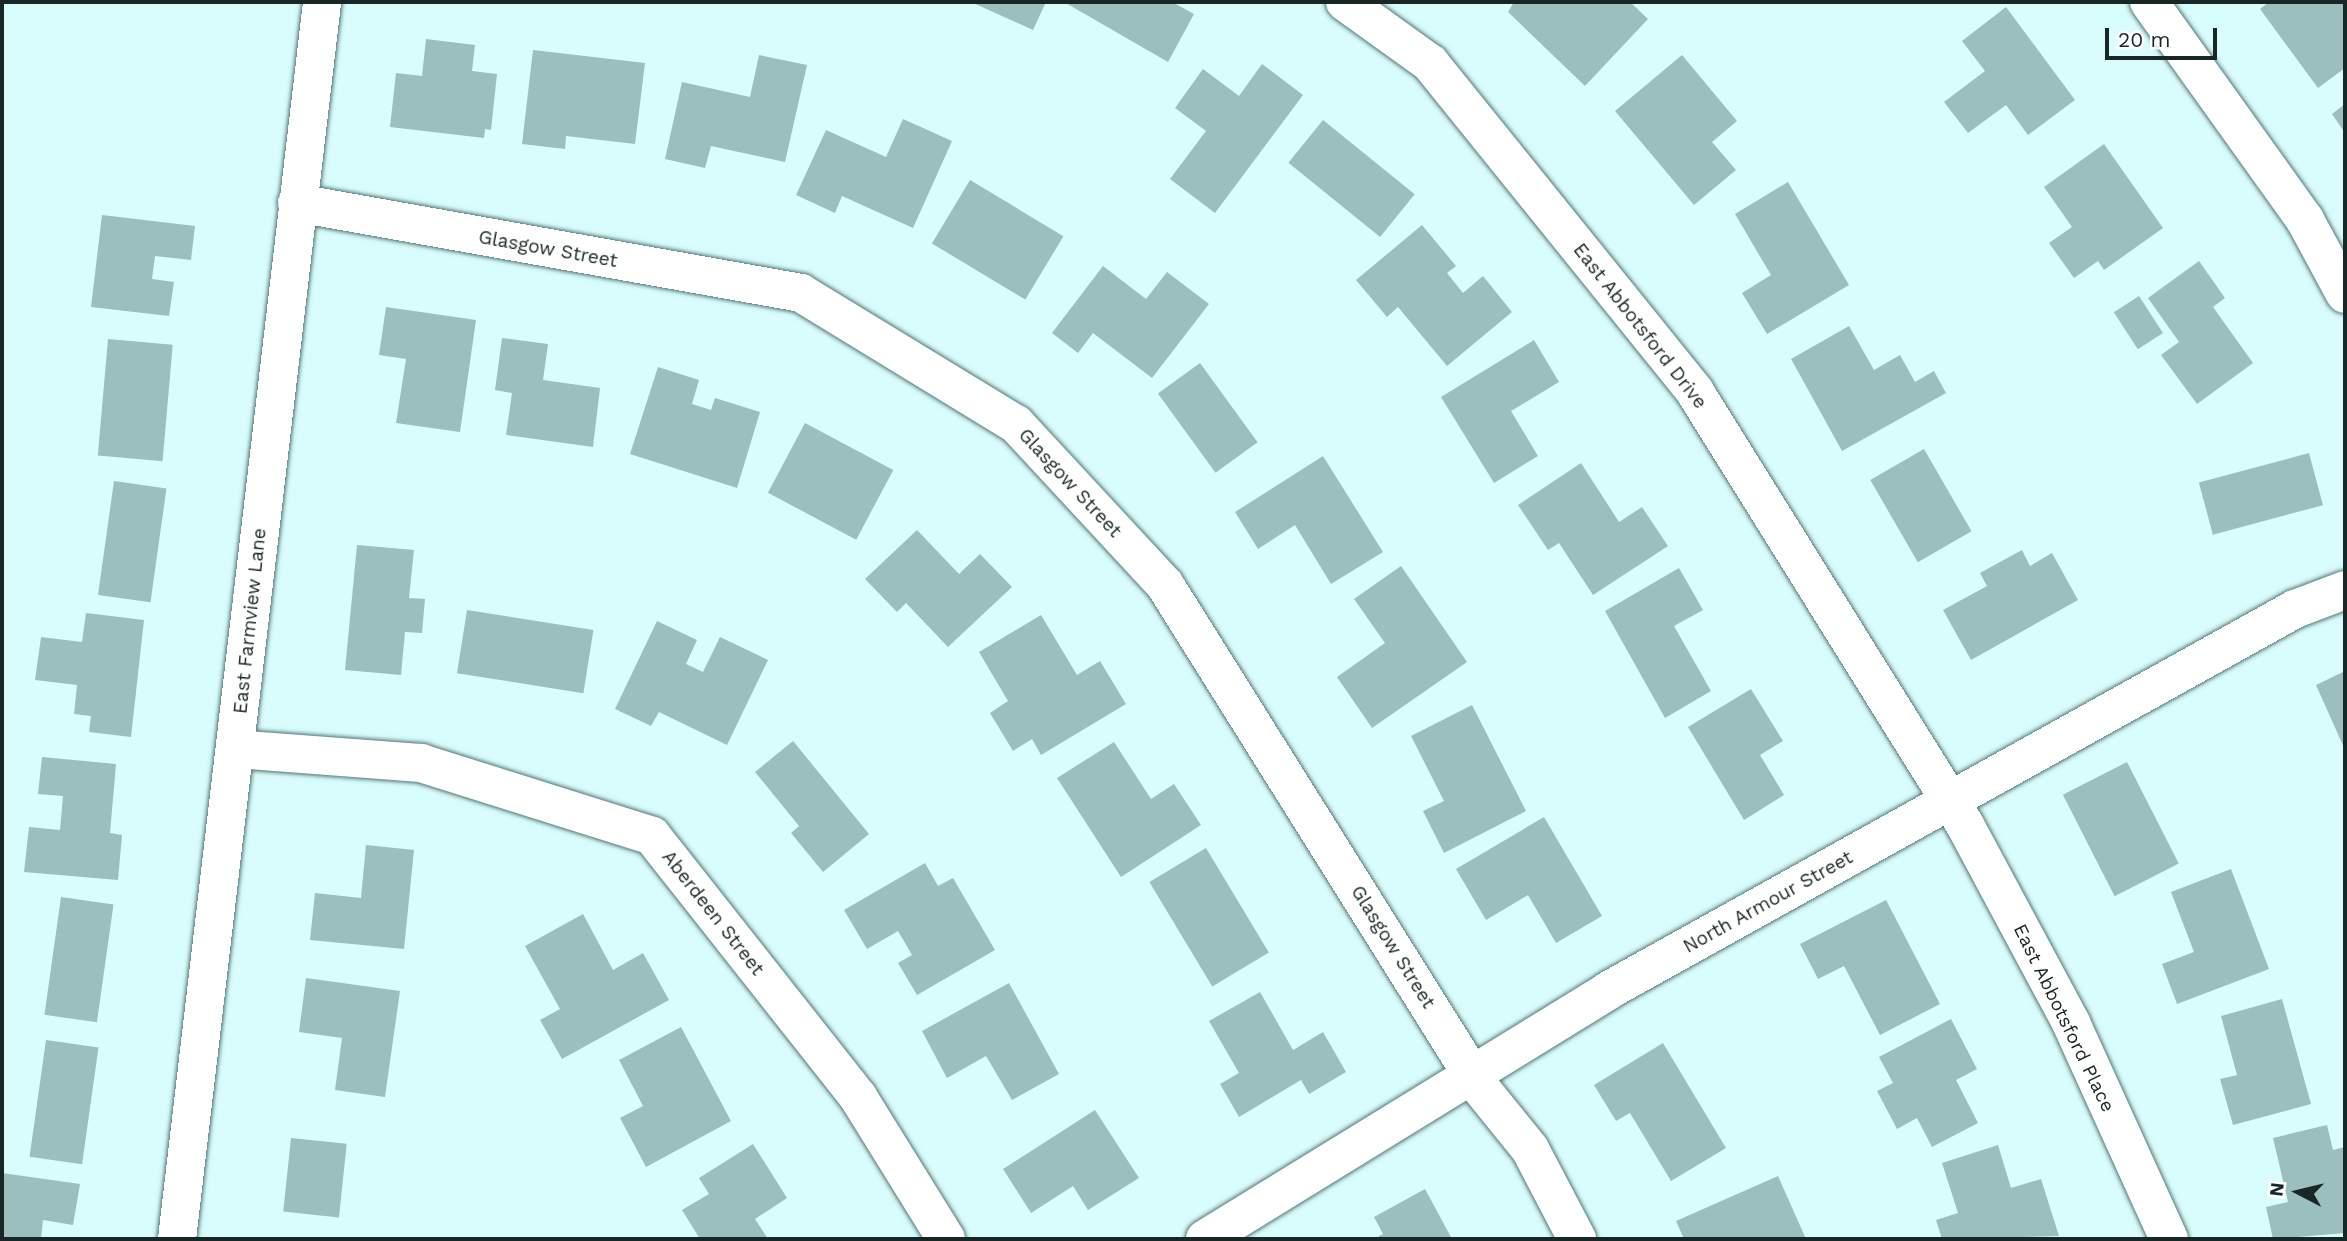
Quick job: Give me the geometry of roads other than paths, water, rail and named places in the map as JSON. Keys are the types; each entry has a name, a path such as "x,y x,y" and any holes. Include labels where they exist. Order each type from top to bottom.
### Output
{"street":[{"name":"East Farmview Lane","path":"177,1239 322,2"},
{"name":"East Abbotsford Drive","path":"1345,2 1430,63 1695,391 1950,801"},
{"path":"2149,2 2305,220 2345,294"},
{"name":"Glasgow Street","path":"297,203 801,293 1016,424 1165,585 1472,1074 1530,1149 1577,1239"},
{"name":"North Armour Street","path":"1205,1239 1609,990 2295,609 2345,590"},
{"name":"Aberdeen Street","path":"235,749 421,763 652,836 858,1097 946,1239"},
{"name":"East Abbotsford Place","path":"1950,801 2071,1023 2169,1239"}]}
